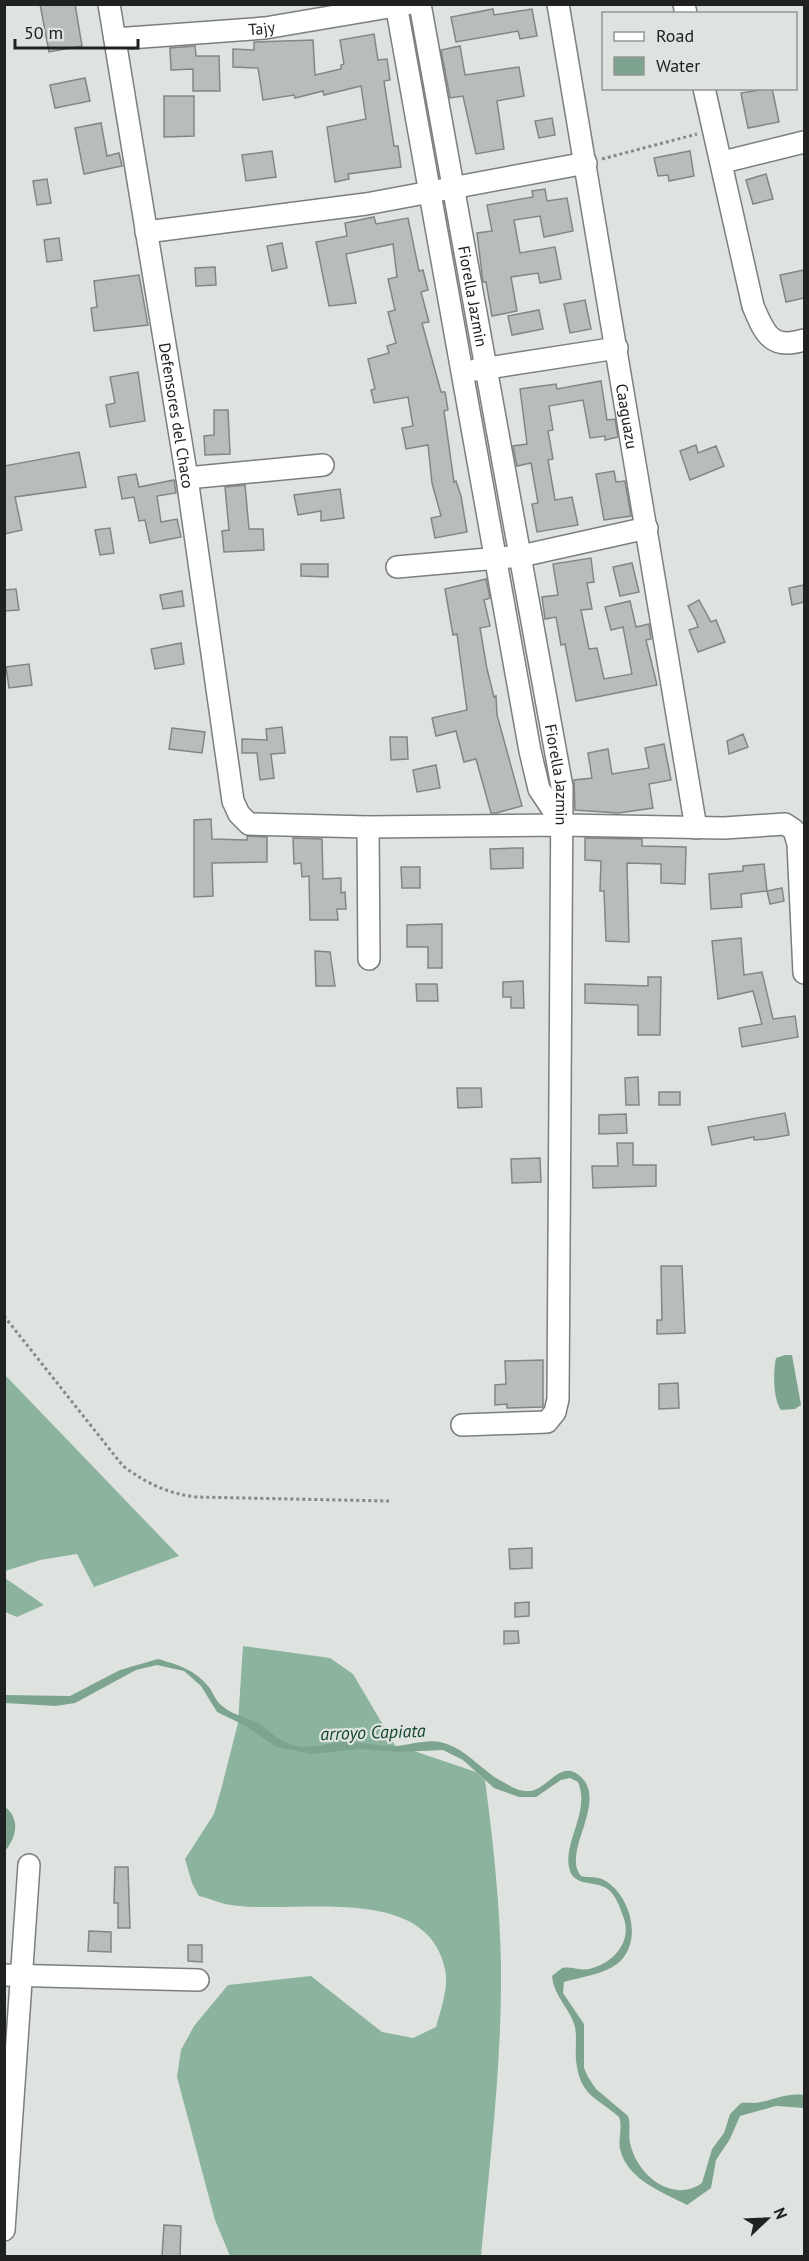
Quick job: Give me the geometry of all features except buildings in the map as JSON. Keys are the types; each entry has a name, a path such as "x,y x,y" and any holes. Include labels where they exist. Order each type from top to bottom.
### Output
{"street":[{"name":"Defensores del Chaco","path":"109,4 187,478 233,801 239,814 249,824 368,827"},
{"name":"Fiorella Jazmin","path":"420,4 562,787 563,825"},
{"name":"Caaguazu","path":"558,4 696,828"},
{"name":"Tajy","path":"115,39 265,28 400,5"},
{"name":"Fiorella Jazmin","path":"400,5 430,194 494,559 539,789 563,825"},
{"path":"704,90 723,162 748,292 766,332 777,343 790,345 804,340"},
{"path":"723,162 804,142"},
{"path":"146,232 430,194 586,163"},
{"path":"462,373 617,348"},
{"path":"187,478 323,465"},
{"path":"397,567 521,556 647,528"},
{"path":"369,959 368,827 563,825 696,828 785,824 794,830 799,860 804,973"},
{"path":"462,1425 547,1422 555,1412 560,1375 563,825"},
{"path":"4,2230 13,1976 29,1865"},
{"path":"13,1976 198,1980"}],"path":[{"path":"586,163 714,130"},
{"path":"4,1316 123,1466 142,1479 174,1494 198,1497 389,1501"}],"shaded area":[{"path":"4,1375 179,1556 94,1587 77,1554 40,1560 5,1571"},
{"path":"5,1578 44,1605 17,1617 5,1612"},
{"path":"243,1646 330,1658 353,1674 399,1752 408,1749 476,1772 485,1780 498,1896 501,2002 495,2111 481,2256 230,2256 215,2220 177,2077 181,2050 194,2026 228,1985 311,1976 382,2032 413,2038 436,2027 446,1983 445,1969 433,1941 411,1923 384,1912 352,1908 252,1907 225,1904 199,1896 192,1883 185,1859 214,1814 222,1786 238,1723"}],"water":[{"path":"792,1355 801,1405 795,1409 781,1410 775,1392 774,1370 776,1358"},
{"path":"158,1659 191,1672 203,1680 226,1709 256,1722 280,1739 295,1746 350,1742 395,1746 435,1741 458,1749 497,1778 523,1791 537,1789 555,1776 567,1771 574,1772 581,1777 588,1787 590,1800 576,1854 576,1866 581,1876 604,1880 621,1896 631,1920 632,1932 625,1955 617,1964 598,1973 564,1982 563,1993 584,2024 584,2068 588,2077 596,2089 628,2116 629,2140 634,2155 640,2166 657,2183 679,2190 691,2189 702,2183 712,2149 724,2133 730,2114 741,2103 758,2103 787,2096 804,2095 804,2108 776,2106 740,2116 730,2139 716,2160 711,2188 687,2205 647,2184 630,2169 620,2149 619,2117 590,2094 581,2081 576,2060 575,2027 556,1990 552,1976 562,1968 586,1969 605,1962 618,1951 625,1936 624,1919 612,1894 602,1886 576,1879 570,1871 569,1850 581,1805 578,1782 570,1778 561,1780 536,1797 519,1797 494,1788 463,1760 443,1750 399,1752 359,1749 312,1754 276,1747 246,1726 217,1712 201,1686 184,1671 157,1665 136,1670 75,1703 56,1706 5,1703 5,1695 70,1696 120,1670"},
{"path":"5,1807 13,1817 15,1829 12,1840 5,1851"}],"water label":[{"name":"arroyo Capiata","path":"373,1732"}]}
